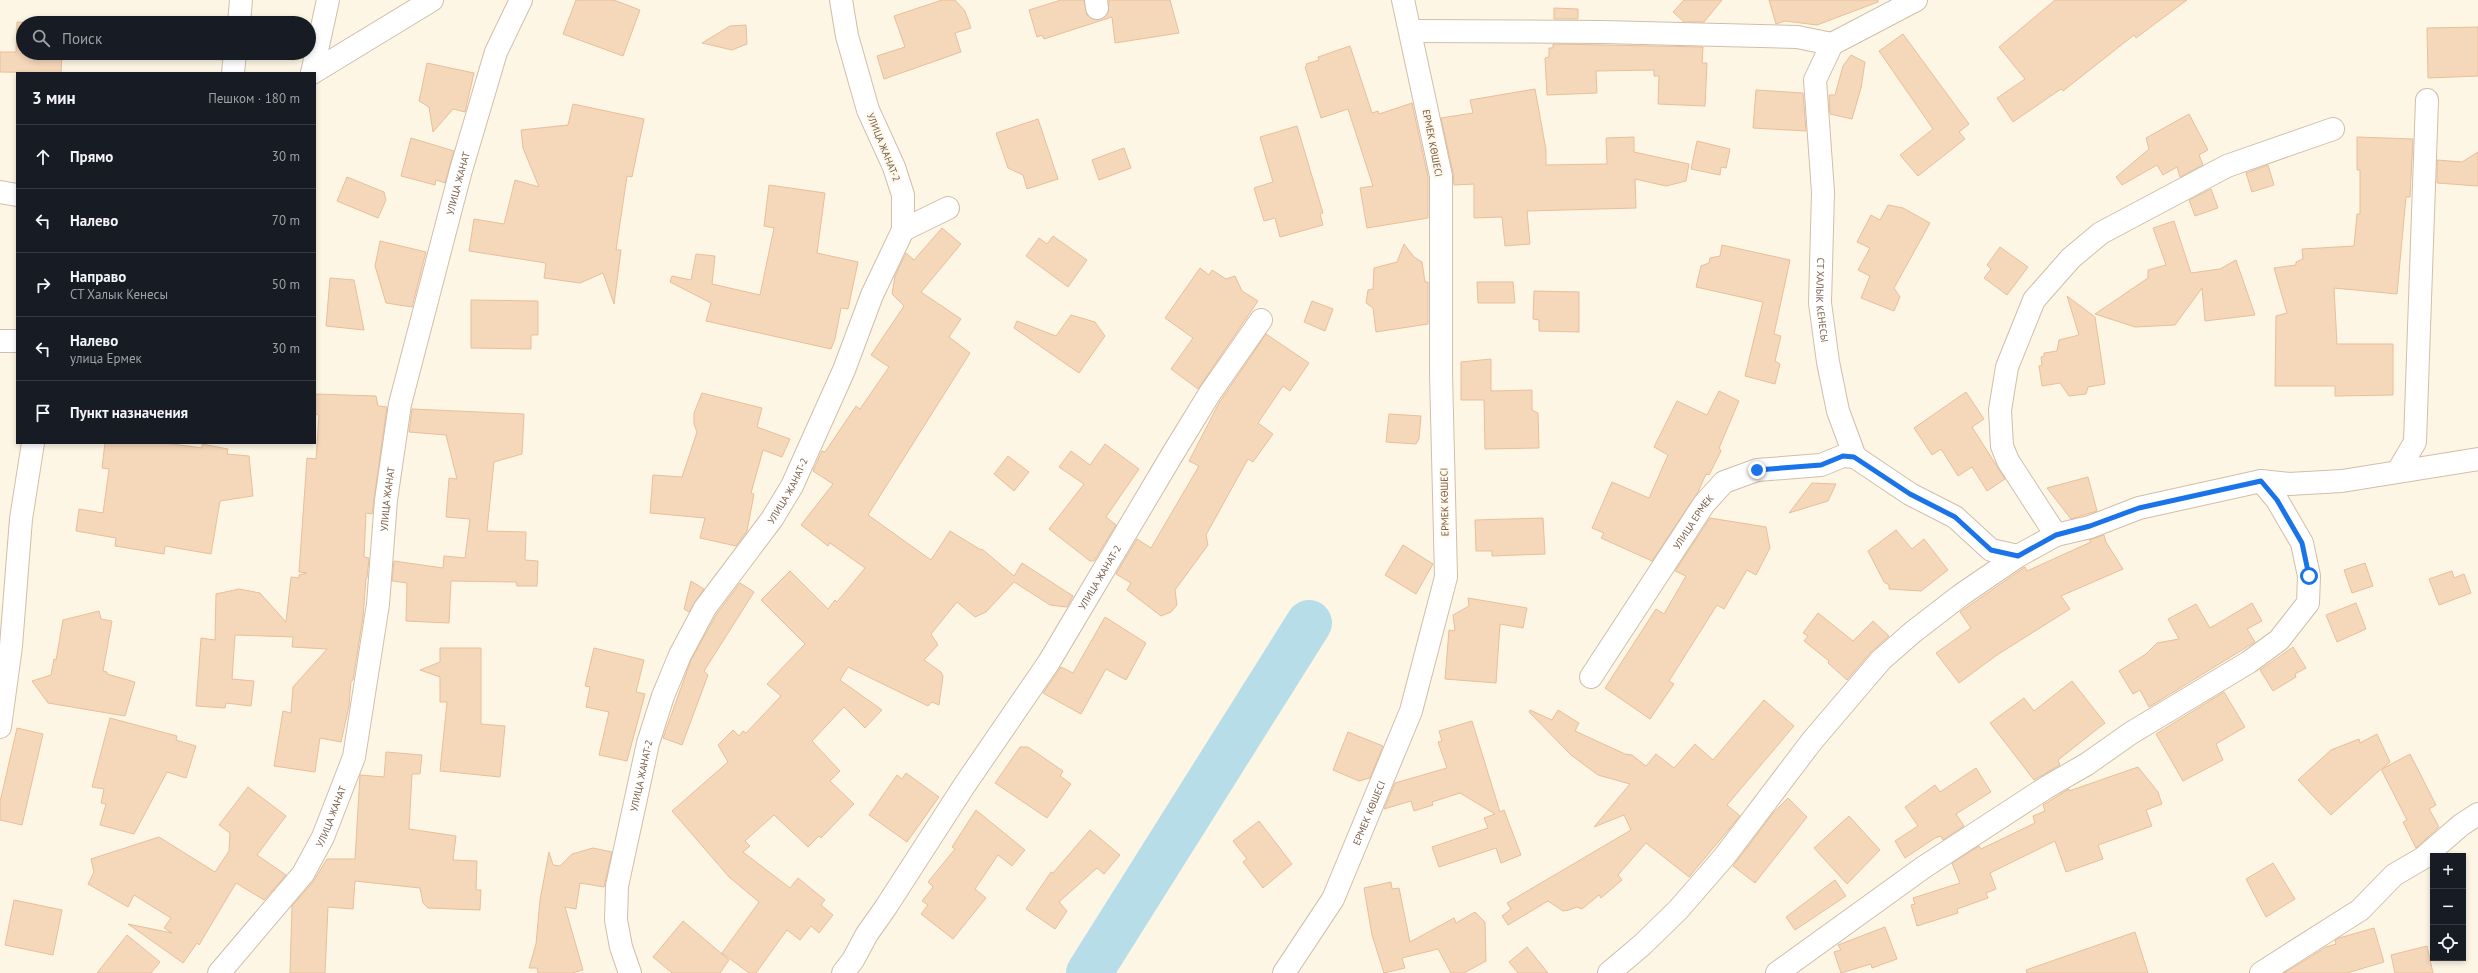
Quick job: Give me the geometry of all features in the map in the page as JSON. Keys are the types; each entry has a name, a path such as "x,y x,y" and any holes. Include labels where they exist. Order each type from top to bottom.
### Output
{"street":[{"path":"240,16 241,0"},
{"path":"316,55 328,0"},
{"path":"314,72 432,0"},
{"name":"УЛИЦА ЖАНАТ","path":"219,973 303,874 323,837 354,757 378,604 386,500 400,404 461,170 496,52 521,0"},
{"name":"УЛИЦА ЖАНАТ-2","path":"630,973 621,947 616,920 617,886 648,743 663,696 680,655 705,608 772,518 792,486 844,370 872,295 903,230 903,195 894,167 868,110 847,36 842,0"},
{"name":"ЕРМЕК КӨШЕСІ","path":"1284,973 1333,899 1411,711 1446,577 1441,373 1441,176 1411,31 1403,0"},
{"path":"1411,31 1603,32 1797,37 1832,44 1916,0"},
{"name":"СТ ХАЛЫК КЕНЕСЫ","path":"1832,44 1815,80 1823,192 1820,303 1838,411 1854,457"},
{"path":"233,72 235,60"},
{"path":"312,72 315,60"},
{"path":"2398,471 2414,442 2427,100"},
{"path":"2056,535 2008,462 2002,446 2000,410 2007,367 2034,300 2071,258 2101,233 2227,166 2333,129"},
{"path":"0,192 16,195"},
{"path":"903,230 948,208"},
{"name":"УЛИЦА ЖАНАТ-2","path":"843,973 853,960 867,934 964,786 1049,662 1191,424 1261,320"},
{"path":"0,341 16,341"},
{"path":"0,727 11,646 21,519 33,444"},
{"name":"УЛИЦА ЕРМЕК","path":"1591,677 1704,504 1724,482 1757,470 1821,465 1843,456 1854,457"},
{"path":"1854,457 1910,494 1955,517 1991,550 2018,556"},
{"path":"1609,973 1642,945 1678,910 1724,857 1812,741 1881,660 1913,632 1961,595 2018,556 2056,535 2090,526 2160,502 2261,481 2289,484 2342,481 2478,458"},
{"path":"1777,973 1924,867 2047,787 2087,764 2131,732 2249,662 2279,640 2308,603 2309,576 2302,543 2277,500 2261,481"},
{"path":"2260,973 2360,910 2394,875 2423,858 2461,825 2478,814"}],"building":[{"path":"576,0 614,0 640,10 623,56 563,34"},
{"path":"942,0 955,0 965,11 971,28 955,33 961,52 884,79 877,56 905,47 894,16"},
{"path":"1061,0 1084,0 1087,15 1098,20 1108,13 1109,0 1170,0 1179,33 1115,43 1112,17 1044,39 1042,35 1037,37 1029,10"},
{"path":"1684,0 1722,0 1704,22 1684,22 1673,12"},
{"path":"1769,0 1878,0 1878,2 1817,25 1785,21 1776,24"},
{"path":"2055,0 2187,0 2136,38 2134,35 2063,91 2061,89 2013,122 1997,98 2025,79 1999,47"},
{"path":"1554,8 1578,9 1578,19 1554,19"},
{"path":"746,25 747,44 732,50 702,43 730,26"},
{"path":"2478,27 2478,76 2428,78 2427,28"},
{"path":"1903,34 1969,124 1959,132 1965,139 1918,176 1900,155 1933,129 1879,51"},
{"path":"1553,44 1703,47 1702,63 1707,63 1705,106 1658,104 1659,76 1654,76 1654,70 1596,71 1597,93 1547,95 1545,58 1549,57 1549,48 1553,48"},
{"path":"1350,46 1372,113 1378,111 1379,114 1412,103 1428,177 1428,218 1367,228 1360,188 1373,186 1348,109 1321,118 1305,67 1307,66 1306,64 1319,60 1318,57"},
{"path":"0,52 16,52 16,60 62,60 61,72 0,72"},
{"path":"1851,55 1865,62 1861,88 1852,119 1830,114 1829,95 1835,95 1843,66"},
{"path":"427,63 474,73 465,112 453,109 433,132 429,107 419,101"},
{"path":"1535,89 1546,150 1546,165 1607,164 1606,138 1634,137 1634,152 1689,164 1686,181 1666,186 1635,179 1636,208 1527,211 1530,244 1505,246 1502,217 1474,218 1474,184 1454,185 1453,173 1441,118 1473,113 1470,100"},
{"path":"1756,90 1803,93 1806,131 1753,128"},
{"path":"573,104 644,119 632,177 627,176 616,250 621,250 614,304 603,273 580,283 544,278 546,263 469,251 474,219 504,224 515,180 539,187 523,148 521,130 568,125"},
{"path":"2189,114 2208,150 2199,155 2203,165 2180,177 2177,167 2163,175 2157,165 2122,185 2116,177 2149,149 2146,138"},
{"path":"1038,119 1058,179 1027,189 1023,175 1008,168 996,133"},
{"path":"1297,126 1323,213 1320,214 1323,225 1280,237 1275,218 1264,221 1254,188 1273,182 1260,137"},
{"path":"2357,137 2413,139 2410,197 2406,197 2397,294 2334,288 2337,344 2393,344 2393,395 2335,396 2335,386 2275,386 2276,316 2287,313 2274,268 2296,265 2296,262 2303,259 2302,249 2354,246 2357,214 2360,214 2360,170 2357,170"},
{"path":"411,138 454,151 445,183 436,180 435,185 401,176"},
{"path":"1697,141 1730,149 1726,168 1721,167 1720,175 1691,169"},
{"path":"1124,148 1131,168 1099,180 1092,160"},
{"path":"2478,152 2478,186 2437,183 2437,160 2462,162"},
{"path":"2268,165 2274,185 2252,192 2246,173"},
{"path":"347,177 384,192 386,200 378,218 337,201"},
{"path":"769,185 825,193 817,253 858,262 848,309 841,308 835,339 831,349 706,321 711,303 670,282 672,276 691,280 696,254 715,256 712,284 760,295 774,228 764,226"},
{"path":"2211,189 2218,208 2195,216 2189,200"},
{"path":"1888,205 1903,208 1930,223 1894,288 1900,297 1894,311 1861,298 1870,276 1858,270 1870,248 1857,242 1871,215 1880,220"},
{"path":"2174,221 2191,273 2220,269 2236,260 2255,315 2205,321 2202,288 2175,325 2135,327 2095,314 2148,278 2148,270 2166,265 2153,228"},
{"path":"942,228 961,244 921,292 961,319 949,337 970,353 868,515 931,560 950,531 981,550 982,549 1014,576 1022,563 1073,596 1067,607 1050,605 1014,582 986,612 975,617 957,602 931,634 938,645 924,660 941,672 943,676 939,705 932,702 928,706 848,667 840,680 882,710 865,728 844,707 812,741 840,771 830,781 854,804 821,838 819,836 808,847 774,815 745,841 750,846 743,852 790,888 798,878 825,900 821,905 833,915 819,933 811,926 800,940 787,930 756,973 749,973 722,953 759,902 729,877 672,811 728,762 718,745 733,730 739,736 743,731 746,733 781,696 767,684 805,644 761,600 790,571 828,609 835,600 837,602 865,568 830,543 828,546 801,525 833,484 813,471 822,451 825,452 856,406 860,409 889,367 871,355 904,306 892,294 895,276 906,253 914,260"},
{"path":"1053,236 1087,260 1068,287 1026,256 1039,238 1047,244"},
{"path":"380,241 426,252 412,307 386,303 375,266"},
{"path":"1404,244 1414,257 1422,262 1425,282 1428,282 1428,324 1376,332 1373,308 1366,303 1368,290 1373,289 1374,268 1397,262"},
{"path":"1722,245 1790,260 1774,334 1781,336 1775,361 1780,364 1775,384 1745,376 1763,302 1696,287 1701,266 1709,263 1710,258 1720,256"},
{"path":"2000,247 2028,267 2007,295 1984,278 1991,269 1987,265"},
{"path":"1200,268 1209,275 1212,270 1226,279 1235,276 1242,291 1258,301 1198,389 1171,369 1193,338 1165,318"},
{"path":"330,278 354,280 364,330 326,326"},
{"path":"1477,282 1513,282 1515,303 1478,303"},
{"path":"1534,291 1579,292 1579,332 1539,331 1539,320 1533,319"},
{"path":"2067,296 2095,317 2105,384 2088,387 2086,394 2069,396 2060,383 2042,386 2039,366 2042,365 2041,357 2044,356 2044,353 2057,351 2059,340 2079,335"},
{"path":"471,300 538,301 538,335 531,335 531,349 471,348"},
{"path":"1312,301 1333,309 1325,331 1304,322"},
{"path":"1071,315 1095,322 1105,336 1079,373 1014,328 1017,321 1056,336"},
{"path":"1266,334 1309,363 1290,391 1283,386 1258,423 1273,434 1253,462 1248,459 1206,535 1208,545 1175,590 1177,605 1171,612 1161,616 1127,590 1131,583 1116,574 1137,539 1151,548 1199,466 1189,461 1219,403"},
{"path":"1491,359 1491,391 1532,390 1532,410 1538,413 1539,448 1485,449 1484,400 1461,400 1461,362"},
{"path":"1719,391 1739,401 1719,448 1721,451 1709,475 1706,474 1698,492 1652,561 1601,538 1604,533 1592,528 1612,482 1649,498 1668,455 1654,447 1677,401 1707,415"},
{"path":"1966,392 1984,419 1972,427 2005,479 1987,491 1972,467 1958,476 1941,449 1932,455 1914,428"},
{"path":"702,393 762,408 757,427 790,439 782,457 763,450 751,493 754,494 747,531 736,546 700,538 705,518 650,513 653,475 682,477 697,432 694,424 694,413"},
{"path":"316,394 376,396 378,406 387,407 372,514 366,513 364,557 369,558 363,617 353,680 351,681 349,706 341,742 320,738 315,772 274,766 283,711 291,713 293,687 327,649 292,647 293,637 235,635 232,679 254,681 251,706 226,703 225,708 196,706 201,638 215,640 216,594 239,589 260,593 286,622 291,577 299,578 299,575 307,573 299,572 307,458 316,459 319,415 316,414"},
{"path":"412,409 524,414 522,454 494,462 487,531 526,532 525,560 538,561 537,586 517,586 516,582 451,581 449,623 406,621 407,583 392,581 394,561 443,568 444,556 465,558 470,519 446,517 449,478 457,479 446,435 409,432"},
{"path":"1389,414 1421,416 1419,439 1416,444 1386,442"},
{"path":"105,444 172,444 202,448 202,444 228,449 227,454 249,456 253,496 220,501 211,554 165,546 164,554 115,546 116,538 76,531 79,509 103,513 109,469 102,468"},
{"path":"1105,444 1139,469 1106,517 1116,525 1094,561 1090,561 1049,529 1084,484 1059,467 1071,451 1090,465"},
{"path":"1008,456 1029,472 1014,491 994,474"},
{"path":"2088,477 2097,511 2071,519 2047,488"},
{"path":"1812,483 1836,484 1828,501 1789,513"},
{"path":"1543,518 1545,554 1492,556 1492,551 1476,551 1475,520"},
{"path":"1710,518 1766,527 1770,548 1756,575 1747,570 1724,609 1717,605 1669,681 1674,684 1650,719 1605,688 1656,609 1664,614 1686,576 1675,571"},
{"path":"1896,530 1912,549 1924,539 1948,570 1921,591 1889,589 1889,585 1884,582 1868,551"},
{"path":"2104,535 2106,542 2123,569 2061,596 2070,609 1997,655 1959,683 1936,653 1971,628 1960,612 2025,567 2027,571 2091,542 2089,540"},
{"path":"1403,545 1433,564 1416,594 1385,575"},
{"path":"2365,563 2373,586 2352,593 2344,570"},
{"path":"2452,571 2454,578 2464,574 2471,593 2439,605 2429,579"},
{"path":"691,581 704,589 689,612 684,609"},
{"path":"740,583 754,592 704,671 708,675 682,745 663,738 691,660 716,615"},
{"path":"1468,598 1527,608 1523,628 1500,624 1496,683 1445,679 1449,630 1455,631 1453,615 1469,606"},
{"path":"2252,603 2262,621 2247,629 2255,642 2149,707 2140,690 2133,694 2119,671 2146,654 2157,643 2179,639 2168,619 2196,604 2210,628"},
{"path":"2356,603 2366,629 2337,642 2326,615"},
{"path":"99,611 101,619 112,621 103,671 107,672 107,674 135,682 125,716 48,703 32,681 51,675 54,659 56,660 63,620"},
{"path":"1818,613 1853,641 1873,621 1889,636 1871,652 1847,680 1828,663 1829,661 1804,641 1808,636 1803,633"},
{"path":"1105,617 1146,643 1126,680 1106,669 1081,714 1043,693 1061,667 1073,673"},
{"path":"2293,647 2306,668 2295,674 2296,677 2273,691 2260,670"},
{"path":"440,648 481,648 481,724 505,726 500,777 440,771 447,702 440,702 440,677 420,670 440,662"},
{"path":"594,648 644,660 636,692 645,694 627,761 599,755 609,712 586,707 590,687 585,686"},
{"path":"2072,681 2105,723 2058,760 2060,765 2034,780 1990,723 2024,698 2034,711"},
{"path":"2224,692 2245,727 2216,744 2223,760 2183,781 2156,734"},
{"path":"1764,700 1794,726 1727,805 1740,816 1689,877 1646,843 1618,875 1622,880 1601,898 1599,895 1582,909 1577,907 1563,911 1548,901 1508,925 1502,916 1511,909 1507,903 1631,830 1624,815 1594,827 1630,784 1598,775 1571,755 1529,712 1530,710 1552,720 1558,710 1579,723 1575,731 1625,754 1632,755 1646,766 1656,754 1674,768 1695,744 1713,760"},
{"path":"110,718 177,736 176,740 196,746 186,778 167,772 134,834 100,825 106,804 101,803 104,789 92,787"},
{"path":"1472,721 1500,812 1504,810 1521,855 1501,863 1496,848 1439,867 1432,847 1488,828 1484,818 1495,814 1460,793 1432,802 1433,805 1414,811 1411,801 1384,809 1395,783 1447,768 1438,742 1442,741 1439,731"},
{"path":"17,728 43,734 22,825 0,820 0,802"},
{"path":"1348,732 1383,746 1370,778 1359,781 1333,770"},
{"path":"2377,734 2390,762 2382,769 2410,754 2436,805 2429,809 2439,827 2416,848 2403,822 2407,820 2381,769 2331,815 2298,780 2331,750 2359,739 2360,743"},
{"path":"1020,747 1028,747 1063,771 1060,776 1071,784 1047,818 995,783"},
{"path":"386,752 422,755 420,774 412,774 409,829 456,836 453,860 477,861 476,890 481,890 480,910 428,908 423,903 420,888 355,881 353,909 328,907 325,973 290,973 292,906 313,882 327,859 355,859 360,775 384,777"},
{"path":"2138,767 2158,792 2162,804 2146,810 2152,826 2098,845 2103,859 2066,872 2055,841 1990,873 1996,889 1986,893 1988,898 1957,909 1958,913 1917,926 1911,905 1915,904 1913,898 1960,883 1952,863 1979,846 1981,849 2035,823 2033,816 2045,811 2043,805 2069,789 2069,791"},
{"path":"1976,768 1991,792 1956,814 1964,826 1943,840 1941,836 1935,838 1905,858 1895,841 1918,826 1905,807 1935,785 1940,792"},
{"path":"906,773 939,797 907,842 869,815 897,775 902,779"},
{"path":"248,787 286,816 257,855 286,875 264,900 236,883 199,945 197,943 183,963 128,924 172,933 164,928 171,918 134,895 128,907 88,884 94,872 91,859 159,837 215,872 229,851 230,833 219,825"},
{"path":"1788,798 1807,817 1755,883 1733,866 1773,813"},
{"path":"976,810 1025,850 1012,866 998,855 975,889 986,898 953,939 921,914 928,905 922,901 933,887 928,882 955,849 952,847"},
{"path":"1849,816 1880,850 1847,884 1814,848"},
{"path":"1259,821 1292,864 1263,888 1243,862 1247,859 1233,841"},
{"path":"1090,830 1120,855 1104,874 1097,868 1059,902 1067,911 1055,929 1026,909 1051,872 1053,873"},
{"path":"593,848 612,852 604,887 580,883 576,909 565,907 583,970 572,973 538,973 537,968 529,968 536,944 540,900 549,852 553,865 560,866 572,854"},
{"path":"2273,863 2295,899 2266,917 2246,879"},
{"path":"1835,880 1846,896 1795,930 1786,917"},
{"path":"1391,882 1392,889 1399,888 1410,942 1454,918 1456,923 1475,912 1485,922 1486,961 1464,973 1451,973 1438,949 1402,958 1405,968 1384,973 1372,935 1364,888"},
{"path":"14,900 62,910 53,955 5,945"},
{"path":"683,921 729,960 720,973 672,973 653,957"},
{"path":"1885,927 1897,959 1872,968 1871,964 1841,973 1834,952 1841,950 1838,945"},
{"path":"2374,928 2384,962 2347,973 2284,973 2326,947 2336,944 2335,940 2339,938"},
{"path":"2135,932 2148,973 2027,973 2026,970"},
{"path":"127,935 160,962 151,973 97,973"},
{"path":"2427,946 2433,973 2395,973 2391,955"},
{"path":"1527,947 1548,973 1518,973 1509,962"}],"waterway":[{"path":"1089,973 1309,623"}],"route":[{"path":"1757,470 1790,466 1821,465 1843,456 1854,457 1910,494 1955,517 1991,550 2018,556 2056,535 2090,526 2139,508 2160,502 2261,481 2277,500 2302,543 2309,576"}]}
